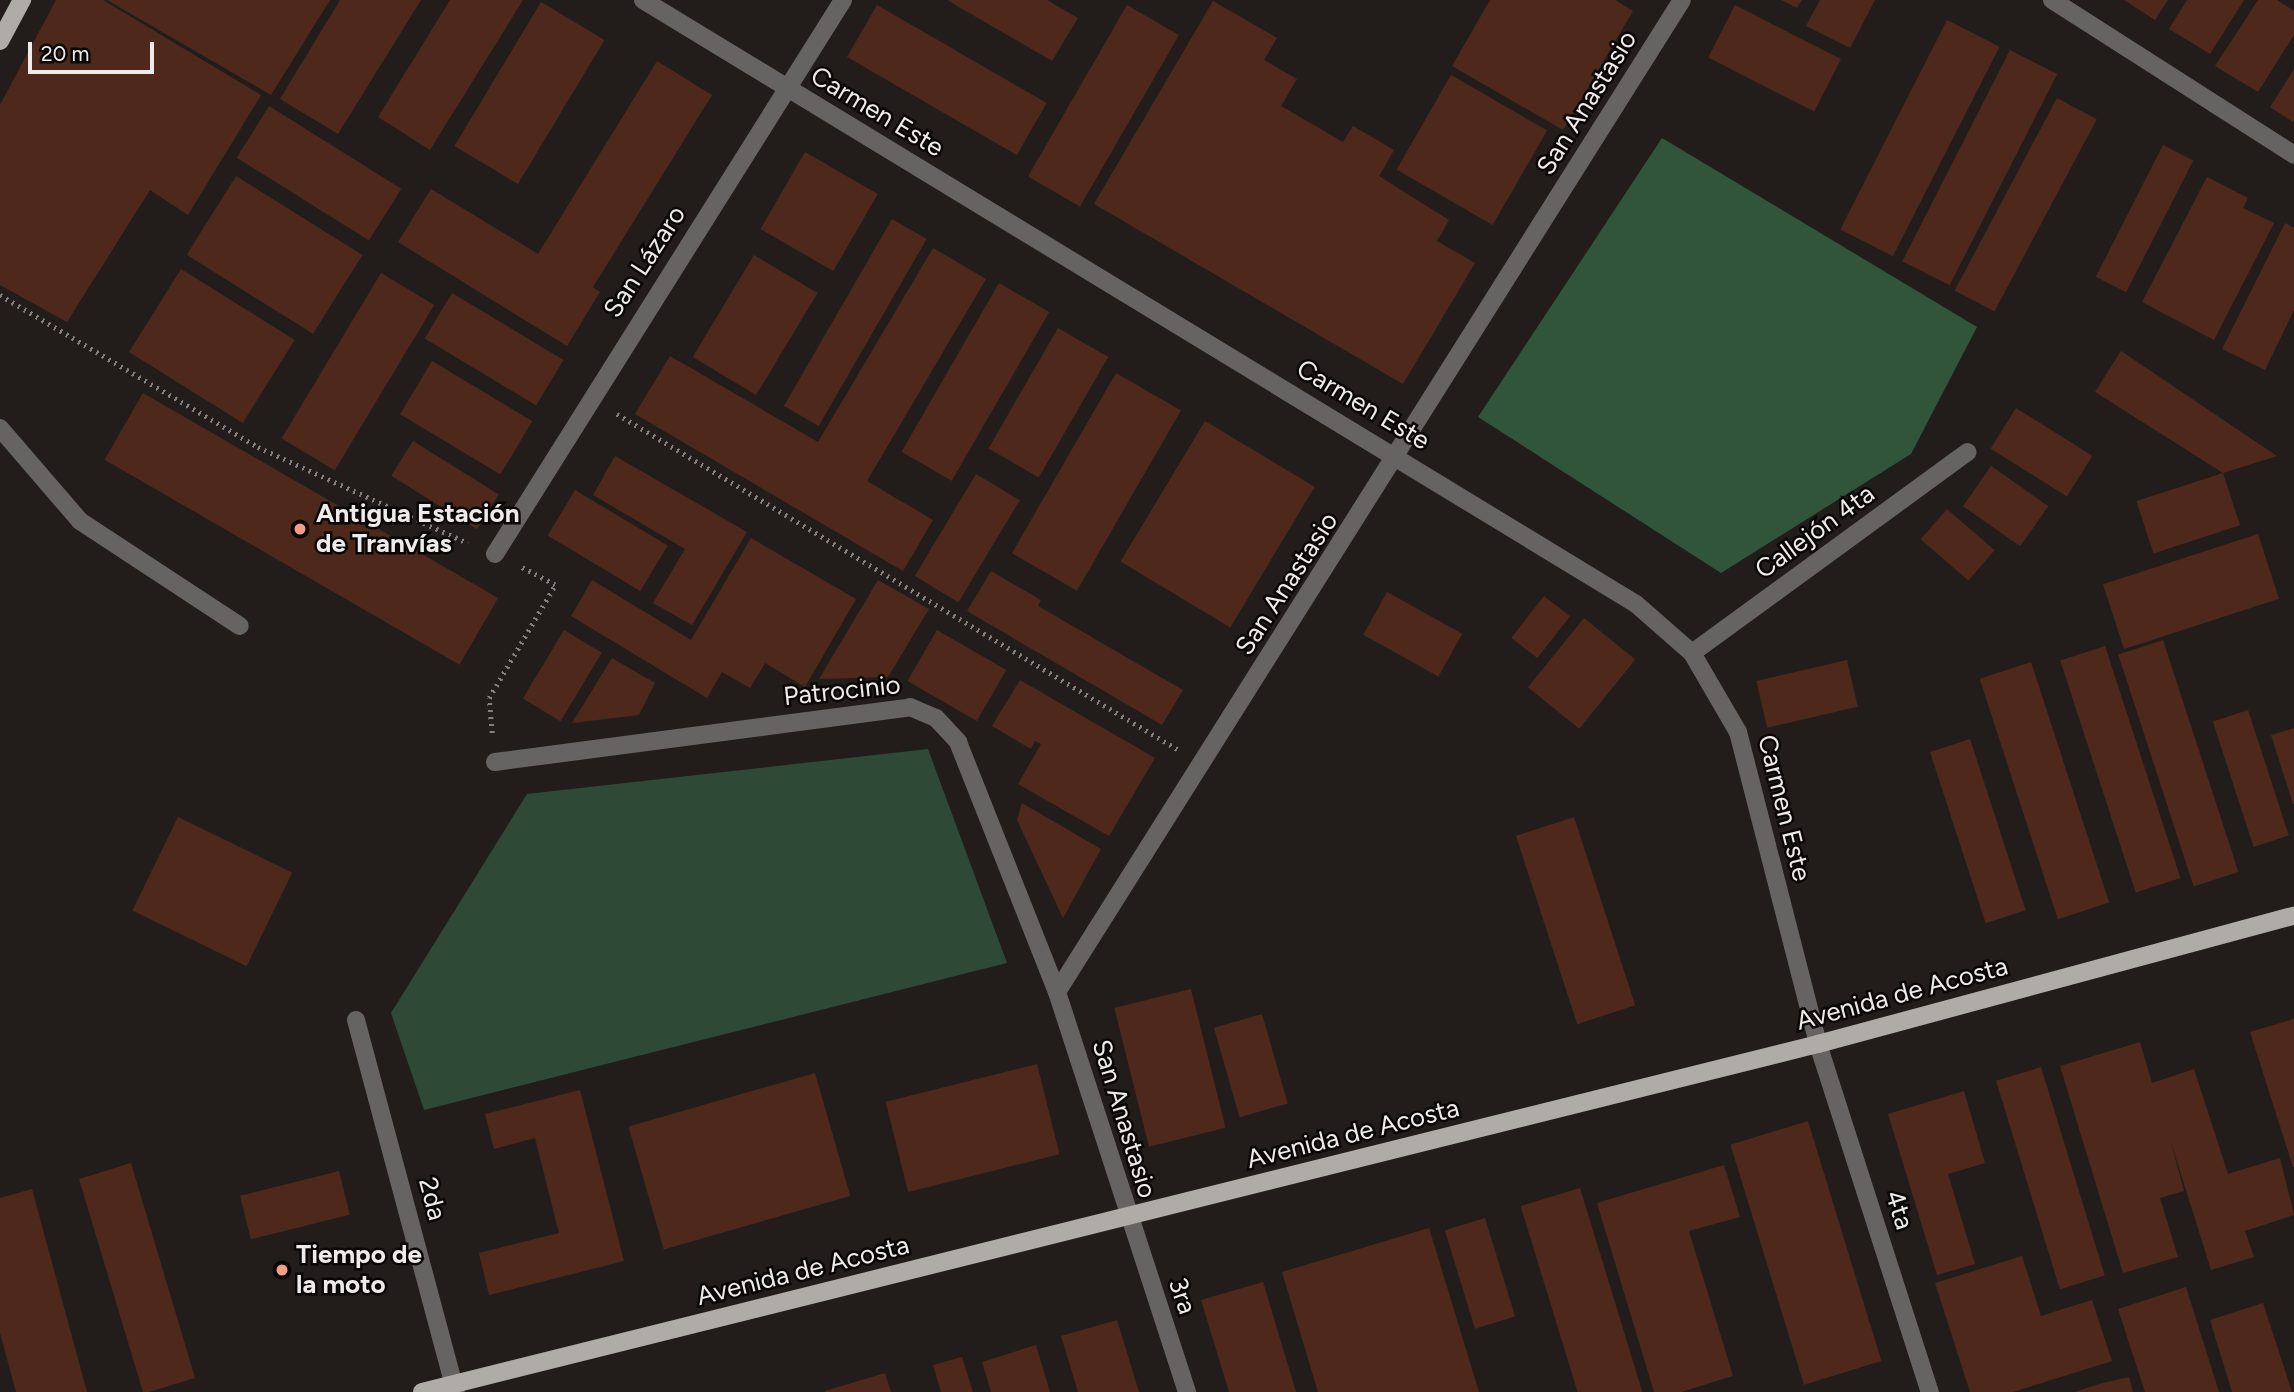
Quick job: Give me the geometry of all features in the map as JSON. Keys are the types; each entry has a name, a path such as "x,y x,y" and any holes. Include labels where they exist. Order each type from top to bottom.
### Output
{"main road":[{"path":"0,41 22,0"},
{"name":"Avenida de Acosta","path":"422,1392 455,1388 1818,1044 2294,916"}],"street":[{"name":"Carmen Este","path":"643,0 1399,457 1636,604 1692,653 1738,732 1818,1044"},
{"name":"San Lázaro","path":"495,554 589,398 843,0"},
{"name":"San Anastasio","path":"1128,1218 1057,992 1399,457 1682,0"},
{"path":"2052,0 2294,155"},
{"path":"0,428 80,521 240,626"},
{"name":"Callejón 4ta","path":"1692,653 1968,452"},
{"name":"Patrocinio","path":"495,762 910,706 936,718 958,742 1057,992"},
{"name":"2da","path":"356,1020 455,1388"},
{"name":"4ta","path":"1818,1044 1930,1392"},
{"name":"3ra","path":"1128,1218 1187,1392"}],"path":[{"path":"0,295 258,447 495,554 555,585 489,698 495,762"},
{"path":"589,398 1202,765"}],"green space":[{"path":"1662,138 1977,327 1911,454 1721,573 1478,417"},
{"path":"928,749 1007,963 424,1110 391,1013 527,794"}],"building":[{"path":"56,0 103,0 261,95 188,215 150,190 67,322 0,285 0,105"},
{"path":"107,0 330,0 271,95"},
{"path":"340,0 421,0 338,134 280,99"},
{"path":"450,0 523,0 430,150 378,117"},
{"path":"947,0 1047,0 1078,18 1052,61"},
{"path":"1490,0 1615,0 1633,11 1563,130 1452,66"},
{"path":"1781,0 1802,0 1797,8"},
{"path":"1820,0 1875,0 1850,48 1806,26"},
{"path":"2124,0 2168,0 2155,20"},
{"path":"2187,0 2244,0 2210,54 2169,29"},
{"path":"2258,0 2277,0 2294,11 2294,35 2258,92 2215,66"},
{"path":"1213,1 1277,38 1264,60 1297,79 1281,106 1343,142 1353,126 1394,150 1379,176 1449,220 1437,241 1475,263 1403,384 1094,204"},
{"path":"541,2 604,40 518,184 454,146"},
{"path":"877,5 1047,103 1017,155 847,57"},
{"path":"1127,5 1179,35 1080,206 1028,176"},
{"path":"1735,5 1841,59 1814,112 1708,58"},
{"path":"1947,20 2000,47 1893,256 1840,229"},
{"path":"2010,50 2057,74 1950,285 1902,261"},
{"path":"657,61 712,95 593,287 600,292 567,346 398,242 431,189 538,254"},
{"path":"2294,69 2294,120 2293,122 2270,107"},
{"path":"1451,75 1547,130 1493,225 1396,169"},
{"path":"2057,98 2097,119 1994,312 1955,290"},
{"path":"269,106 401,189 369,240 237,158"},
{"path":"2163,145 2193,160 2126,292 2096,277"},
{"path":"805,152 878,194 833,271 760,229"},
{"path":"236,176 362,255 313,334 187,255"},
{"path":"2207,177 2248,198 2243,208 2274,223 2214,340 2142,302"},
{"path":"892,219 927,239 819,426 784,406"},
{"path":"2285,223 2294,228 2294,310 2265,370 2222,349"},
{"path":"933,248 986,279 867,481 933,520 903,571 635,414 670,356 818,442"},
{"path":"754,255 817,293 756,395 693,357"},
{"path":"181,269 295,340 243,423 129,352"},
{"path":"381,273 434,305 335,470 282,438"},
{"path":"999,283 1049,312 952,481 902,452"},
{"path":"452,293 563,360 536,405 425,338"},
{"path":"1058,328 1108,357 1039,477 988,448"},
{"path":"2121,351 2277,456 2223,473 2095,392"},
{"path":"432,361 532,421 500,474 400,414"},
{"path":"1116,373 1181,410 1077,591 1012,553"},
{"name":"Antigua Estación de Tranvías","path":"143,393 498,598 460,665 105,460"},
{"path":"2016,408 2092,456 2067,496 1991,449"},
{"path":"1205,421 1315,487 1230,628 1121,562"},
{"path":"413,441 499,495 477,529 391,476"},
{"path":"615,456 747,532 692,625 653,603 685,549 593,495"},
{"path":"1991,466 2048,506 2020,546 1963,506"},
{"path":"2223,473 2240,525 2153,553 2136,501"},
{"path":"976,474 1020,500 958,602 915,576"},
{"path":"575,490 668,546 640,591 548,535"},
{"path":"1947,509 1995,550 1968,581 1921,539"},
{"path":"2258,534 2279,599 2124,649 2103,584"},
{"path":"751,538 856,599 805,687 765,663 750,688 722,672 707,698 571,616 592,580 691,640"},
{"path":"991,571 1041,600 1038,606 1183,690 1162,725 967,611"},
{"path":"878,580 929,609 888,677 819,679"},
{"path":"1387,592 1462,634 1438,677 1363,635"},
{"path":"1544,596 1570,616 1537,658 1511,638"},
{"path":"1584,618 1635,660 1579,729 1528,687"},
{"path":"564,630 602,653 561,721 523,699"},
{"path":"937,630 1006,670 977,721 908,681"},
{"path":"2163,640 2238,872 2194,887 2118,655"},
{"path":"2105,646 2180,878 2136,893 2060,661"},
{"path":"612,658 655,683 639,715 572,723"},
{"path":"1847,660 1858,707 1767,728 1756,681"},
{"path":"2031,662 2109,903 2058,919 1980,679"},
{"path":"1020,680 1155,758 1109,836 1018,784 1041,744 1035,741 1031,749 992,726"},
{"path":"2248,710 2289,836 2254,847 2213,721"},
{"path":"2294,728 2294,804 2293,804 2271,735"},
{"path":"1970,739 2026,910 1986,923 1930,752"},
{"path":"1022,803 1101,849 1063,918 1017,820"},
{"path":"178,817 292,873 247,966 132,910"},
{"path":"1574,817 1635,1005 1577,1024 1516,836"},
{"path":"1191,989 1226,1128 1149,1147 1114,1008"},
{"path":"1262,1014 1288,1103 1240,1117 1214,1028"},
{"path":"2294,1019 2294,1167 2293,1167 2250,1032"},
{"path":"2140,1042 2152,1083 2194,1069 2228,1174 2280,1158 2294,1215 2245,1231 2254,1257 2211,1270 2170,1139 2184,1191 2160,1198 2178,1257 2123,1273 2060,1066"},
{"path":"1037,1064 1059,1154 908,1192 886,1102"},
{"path":"2041,1067 2105,1275 2060,1289 1996,1081"},
{"path":"815,1073 850,1196 664,1250 629,1126"},
{"path":"580,1090 624,1261 489,1295 479,1253 559,1233 535,1138 494,1149 485,1114"},
{"path":"1964,1091 1985,1163 1948,1174 1975,1264 1937,1275 1888,1114"},
{"path":"1808,1121 1881,1361 1804,1385 1731,1145"},
{"path":"131,1163 195,1378 149,1392 143,1392 79,1179"},
{"path":"1724,1165 1740,1217 1689,1231 1733,1376 1681,1392 1654,1392 1597,1203"},
{"path":"339,1171 350,1215 251,1239 240,1196"},
{"path":"1580,1188 1642,1392 1578,1392 1521,1206"},
{"path":"32,1189 87,1392 16,1392 0,1333 0,1198"},
{"path":"1485,1218 1515,1316 1475,1329 1445,1230"},
{"path":"1429,1228 1479,1392 1318,1392 1282,1272"},
{"path":"2022,1256 2041,1316 2092,1300 2112,1361 2013,1392 1970,1392 1935,1283"},
{"path":"1263,1282 1296,1392 1229,1392 1201,1300"},
{"path":"2186,1287 2219,1392 2145,1392 2118,1309"},
{"path":"2263,1303 2292,1392 2232,1392 2210,1320"},
{"path":"1117,1320 1139,1392 1078,1392 1061,1336"},
{"path":"1036,1345 1050,1392 991,1392 982,1362"},
{"path":"962,1357 973,1392 941,1392 933,1365"},
{"path":"885,1373 891,1392 825,1392 825,1391"},
{"path":"2129,1377 2133,1392 2075,1392 2099,1384"}],"place":[{"name":"Antigua Estación de Tranvías","path":"300,529"},
{"name":"Tiempo de la moto","path":"282,1270"}]}
